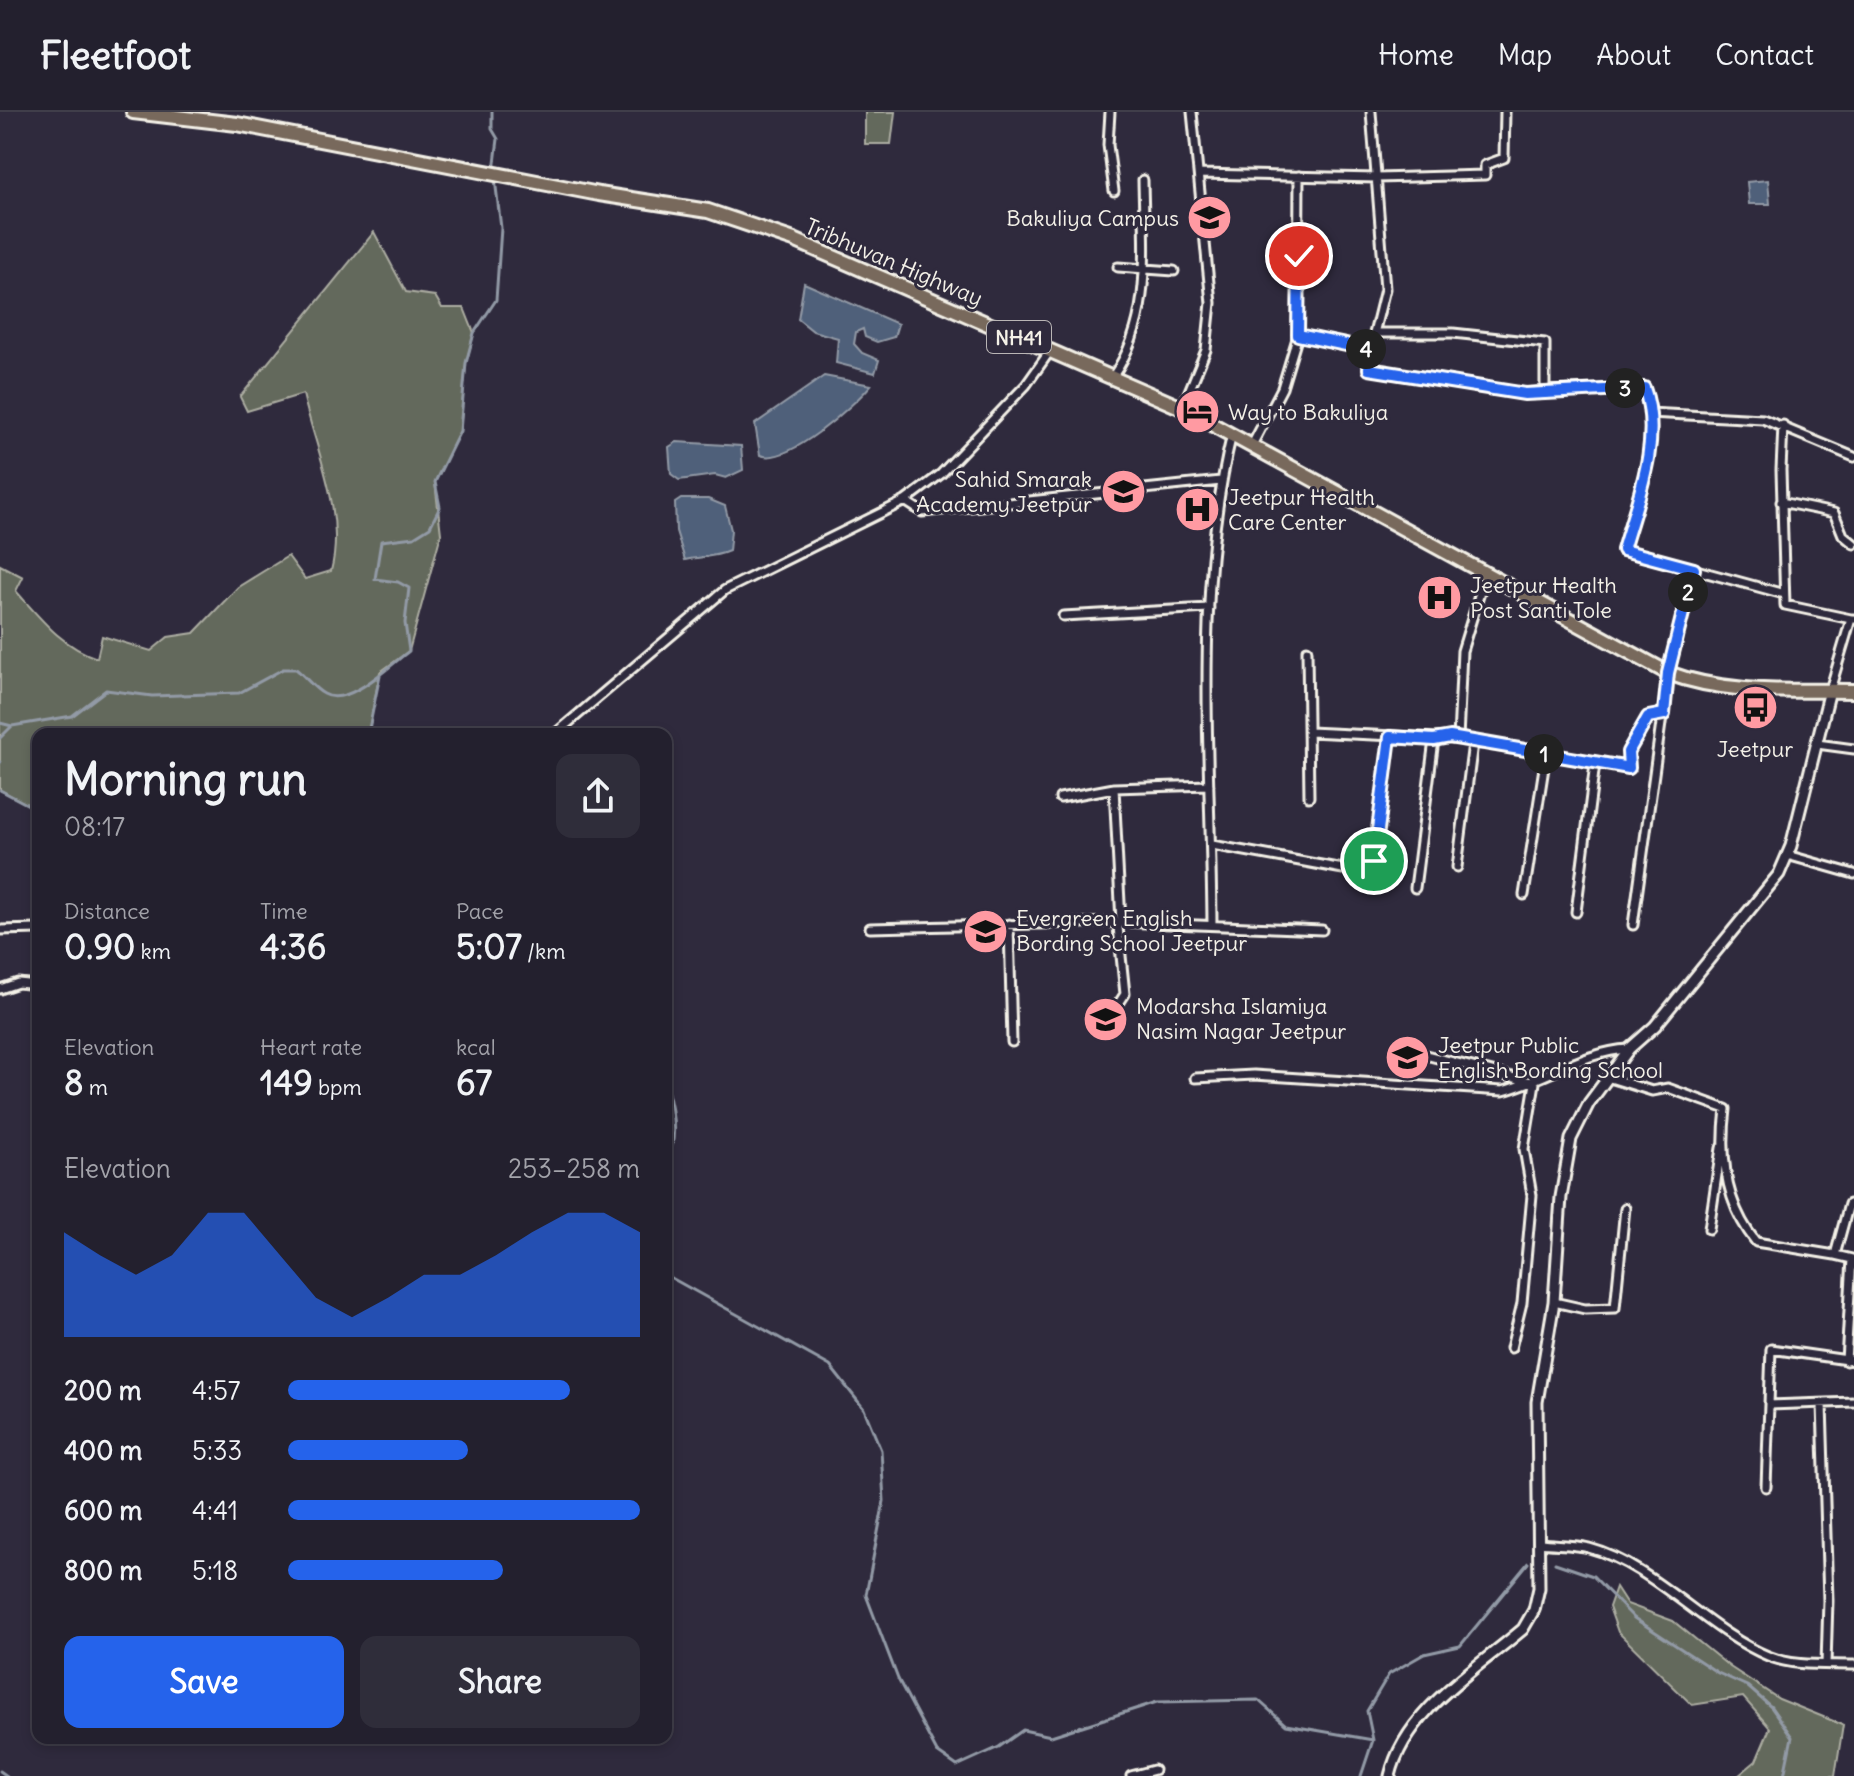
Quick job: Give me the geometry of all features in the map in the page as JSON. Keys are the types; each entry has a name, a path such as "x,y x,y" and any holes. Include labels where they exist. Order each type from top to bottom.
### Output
{"highway":[{"name":"Tribhuvan Highway","path":"133,112 237,124 599,194 708,211 794,240 1182,408 1485,576 1668,673 1692,682 1735,688 1854,691"}],"street":[{"path":"1110,112 1108,145 1114,191"},
{"path":"1182,408 1206,350 1211,303 1192,112"},
{"path":"1371,112 1385,289 1370,350 1369,369 1525,394 1644,388 1650,445 1623,550 1784,594"},
{"path":"1199,174 1377,178 1485,175 1485,165 1504,158 1505,112"},
{"path":"1252,445 1282,388 1298,335 1299,176"},
{"path":"1113,376 1126,357 1138,326 1145,271 1143,180"},
{"path":"1118,267 1174,271"},
{"path":"1374,333 1453,333 1545,343 1545,391"},
{"path":"1298,335 1370,350"},
{"path":"562,728 725,590 905,501 941,474 1026,385 1050,351"},
{"path":"1649,413 1745,417 1783,425 1854,457"},
{"path":"1390,1776 1401,1744 1417,1721 1523,1629 1534,1610 1539,1588 1540,1543 1537,1402 1554,1302 1561,1197 1571,1139 1589,1103 1629,1049 1655,1026 1748,914 1779,874 1787,855 1830,690 1853,619 1785,605 1786,559 1781,502 1783,425"},
{"path":"1212,924 1209,608 1221,481 1232,434"},
{"path":"905,501 922,512 1221,481"},
{"path":"1781,502 1834,513 1843,535 1854,544"},
{"path":"1633,925 1668,673 1694,569"},
{"path":"1458,739 1462,651 1485,576"},
{"path":"1063,616 1209,608"},
{"path":"1307,650 1309,797"},
{"path":"1309,732 1458,739 1629,768 1628,752 1648,717 1664,714"},
{"path":"1374,861 1390,737"},
{"path":"1415,888 1434,740"},
{"path":"1457,867 1473,743"},
{"path":"1817,744 1854,749"},
{"path":"1524,895 1546,755"},
{"path":"1576,912 1595,764"},
{"path":"1060,798 1114,788 1209,785"},
{"path":"1112,1014 1125,994 1118,927 1121,922 1114,788"},
{"path":"1212,845 1343,869"},
{"path":"1787,855 1854,874"},
{"path":"870,928 1121,922 1322,930"},
{"path":"1009,924 1012,1042"},
{"path":"0,930 32,929"},
{"path":"0,989 18,983 32,984"},
{"path":"1195,1078 1254,1075 1503,1091 1535,1083 1593,1056 1629,1049"},
{"path":"1414,1052 1535,1083"},
{"path":"1610,1078 1652,1091 1668,1088 1726,1109 1709,1229"},
{"path":"1511,1348 1522,1303 1532,1195 1524,1149 1535,1083"},
{"path":"1721,1147 1732,1202 1741,1224 1756,1242 1852,1259 1850,1361 1771,1349 1766,1487"},
{"path":"1835,1255 1849,1204 1854,1214"},
{"path":"1554,1302 1585,1309 1615,1308 1625,1208"},
{"path":"1769,1405 1854,1402"},
{"path":"1822,1404 1828,1601 1826,1664"},
{"path":"1540,1543 1589,1548 1635,1570 1729,1634 1769,1656 1790,1662 1854,1665"},
{"path":"1131,1776 1154,1770"}],"green space":[{"path":"865,112 895,112 891,144 865,144"},
{"path":"374,232 406,292 435,296 442,308 464,308 474,333 466,363 460,431 435,482 441,534 409,651 380,672 369,728 32,728 32,807 0,790 0,565 23,577 16,591 52,630 84,653 97,658 102,636 151,651 168,637 194,633 238,587 288,556 305,579 331,571 335,549 332,505 303,394 247,411 240,397"},
{"path":"1616,1587 1627,1604 1673,1621 1730,1667 1779,1699 1843,1725 1835,1776 1738,1776 1756,1761 1770,1728 1743,1697 1692,1705 1618,1632 1609,1607"}],"water":[{"path":"1768,180 1770,204 1749,204 1747,182"},
{"path":"804,283 898,324 894,337 877,342 865,337 863,329 856,332 854,344 862,353 879,360 875,373 836,363 838,338 813,331 798,319"},
{"path":"824,376 871,385 835,419 803,443 787,452 760,455 755,424"},
{"path":"677,442 741,446 743,470 726,478 715,475 679,480 671,474 669,447"},
{"path":"681,499 708,499 725,506 731,530 729,551 685,560 676,531 675,503"}],"waterway":[{"path":"492,112 492,129 498,139 494,171"},
{"path":"0,738 12,726 72,716 106,690 152,696 239,693 283,669 296,669 324,694 334,697 345,695 368,683 409,651 405,623 409,588 398,582 375,579 381,541 414,537 430,527 440,507 435,482 460,431 466,363 474,333 496,300 501,228 495,179"},
{"path":"369,728 380,675"},
{"path":"0,723 12,726"},
{"path":"0,790 32,807"},
{"path":"672,1110 672,1143"},
{"path":"672,1278 830,1366 864,1409 881,1450 884,1501 866,1595 898,1679 937,1752 957,1766 999,1747 1023,1730 1051,1736 1157,1702 1258,1700 1286,1725 1373,1740 1367,1711 1389,1674 1424,1654 1460,1646 1528,1563"},
{"path":"1555,1563 1593,1576 1634,1618 1718,1673 1747,1686 1771,1707 1792,1737 1784,1776"},
{"path":"1361,1776 1373,1740"},
{"path":"0,1771 7,1776"}],"place":[{"name":"Bakuliya Campus","path":"1210,218"},
{"name":"Way to Bakuliya","path":"1197,412"},
{"name":"Sahid Smarak Academy Jeetpur","path":"1123,492"},
{"name":"Jeetpur Health Care Center","path":"1197,510"},
{"name":"Jeetpur Health Post Santi Tole","path":"1439,598"},
{"name":"Jeetpur","path":"1755,708"},
{"name":"Evergreen English Bording School Jeetpur","path":"985,931"},
{"name":"Modarsha Islamiya Nasim Nagar Jeetpur","path":"1105,1019"},
{"name":"Jeetpur Public English Bording School","path":"1407,1058"}],"route":[{"path":"1299,256 1298,335 1370,350 1369,369 1525,394 1644,388 1649,401 1650,445 1623,550 1694,569 1668,673 1664,714 1648,717 1628,752 1629,768 1450,737 1434,740 1390,737 1374,861"}]}
